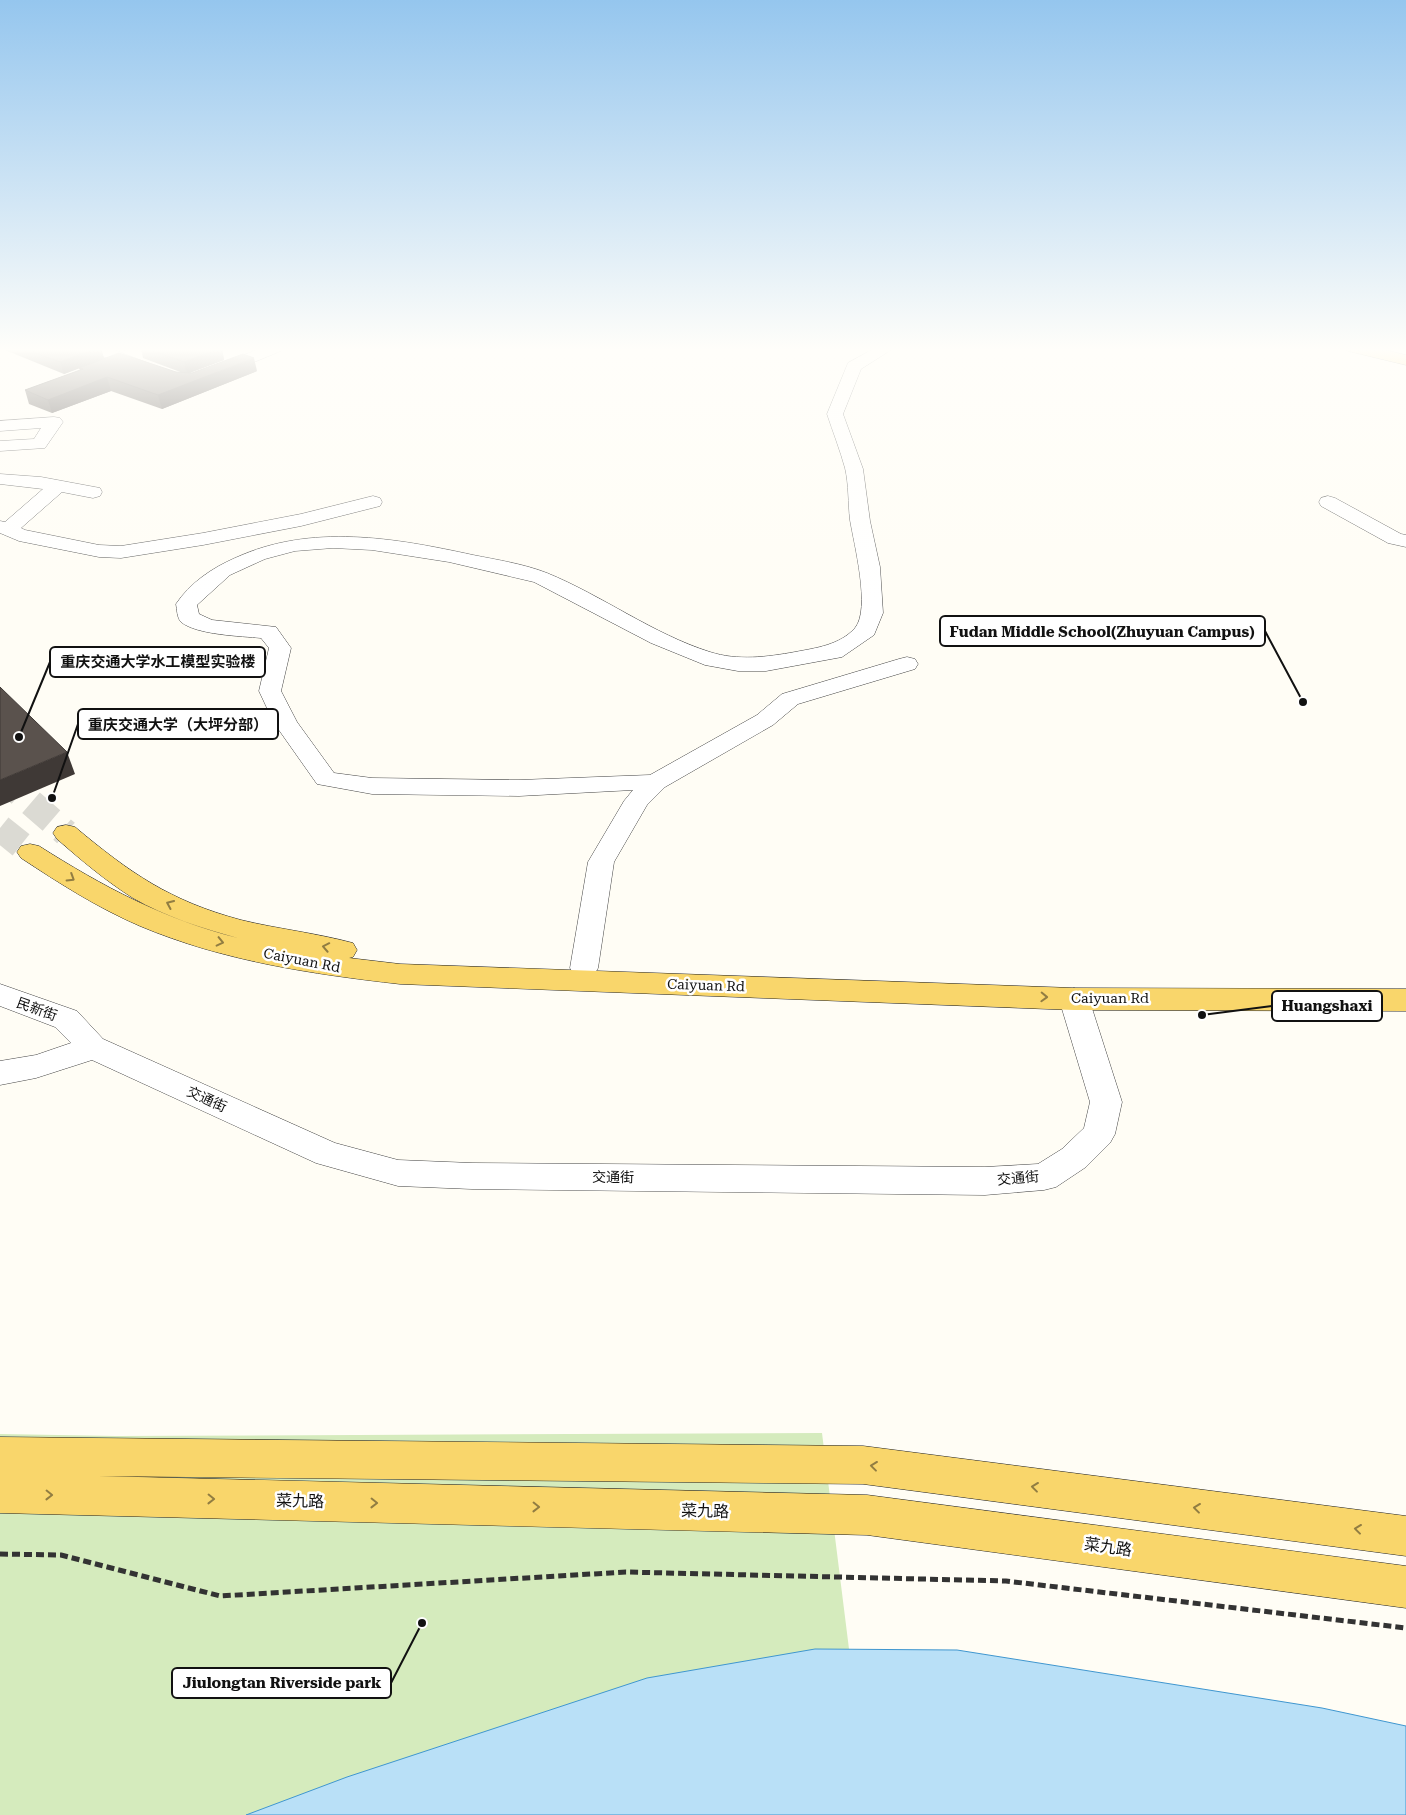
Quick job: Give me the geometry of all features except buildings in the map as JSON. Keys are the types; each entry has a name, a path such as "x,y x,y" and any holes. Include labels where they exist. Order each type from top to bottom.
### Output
{"main road":[{"name":"Caiyuan Rd","path":"66,833 110,870 146,893 185,911 264,935 349,952 412,958 584,968 1199,983 1406,984"},
{"name":"Caiyuan Rd","path":"30,852 87,888 123,907 166,926 209,940 294,961 340,968 400,974 1074,998 1406,1000"},
{"path":"0,1456 863,1465 1406,1536"},
{"name":"菜九路","path":"0,1493 867,1515 1406,1587"}],"street":[{"path":"0,446 39,444 47,433"},
{"path":"656,782 519,788 392,787 326,779 286,723 270,691 280,648 268,632 208,626 189,618 186,604 222,571 256,556 292,546 317,542 387,544 523,572 541,578 659,638 705,658 738,664 766,664 834,652 866,630 872,613 870,567 860,521 854,469 841,433"},
{"path":"0,479 93,492"},
{"path":"58,486 4,528 19,535 98,550 121,552 203,540 373,502"},
{"path":"1328,502 1377,530 1395,539 1406,541"},
{"path":"293,521 317,542"},
{"path":"584,968 601,862 637,801 656,782 765,720 790,699 907,664"},
{"name":"民新街","path":"0,995 66,1019 92,1047"},
{"name":"交通街","path":"92,1047 328,1154 398,1173 472,1176 986,1181 1044,1177 1074,1158 1099,1134 1106,1102 1074,998"},
{"path":"0,1073 61,1060 92,1047"}],"path":[{"path":"0,1554 61,1555 220,1596 626,1572 1006,1581 1406,1628"}],"green space":[{"path":"822,1433 849,1649 815,1649 252,1815 0,1815 0,1434 116,1436"}],"water":[{"path":"815,1649 957,1650 1322,1708 1406,1726 1406,1815 246,1815 347,1777 647,1678"}],"tunnel":[{"path":"0,776 66,833"},
{"path":"0,828 30,852"}],"place":[{"name":"Fudan Middle School(Zhuyuan Campus)","path":"1303,702"},
{"name":"重庆交通大学水工模型实验楼","path":"19,737"},
{"name":"重庆交通大学（大坪分部）","path":"52,798"},
{"name":"Huangshaxi","path":"1202,1015"},
{"name":"Jiulongtan Riverside park","path":"422,1623"}]}
